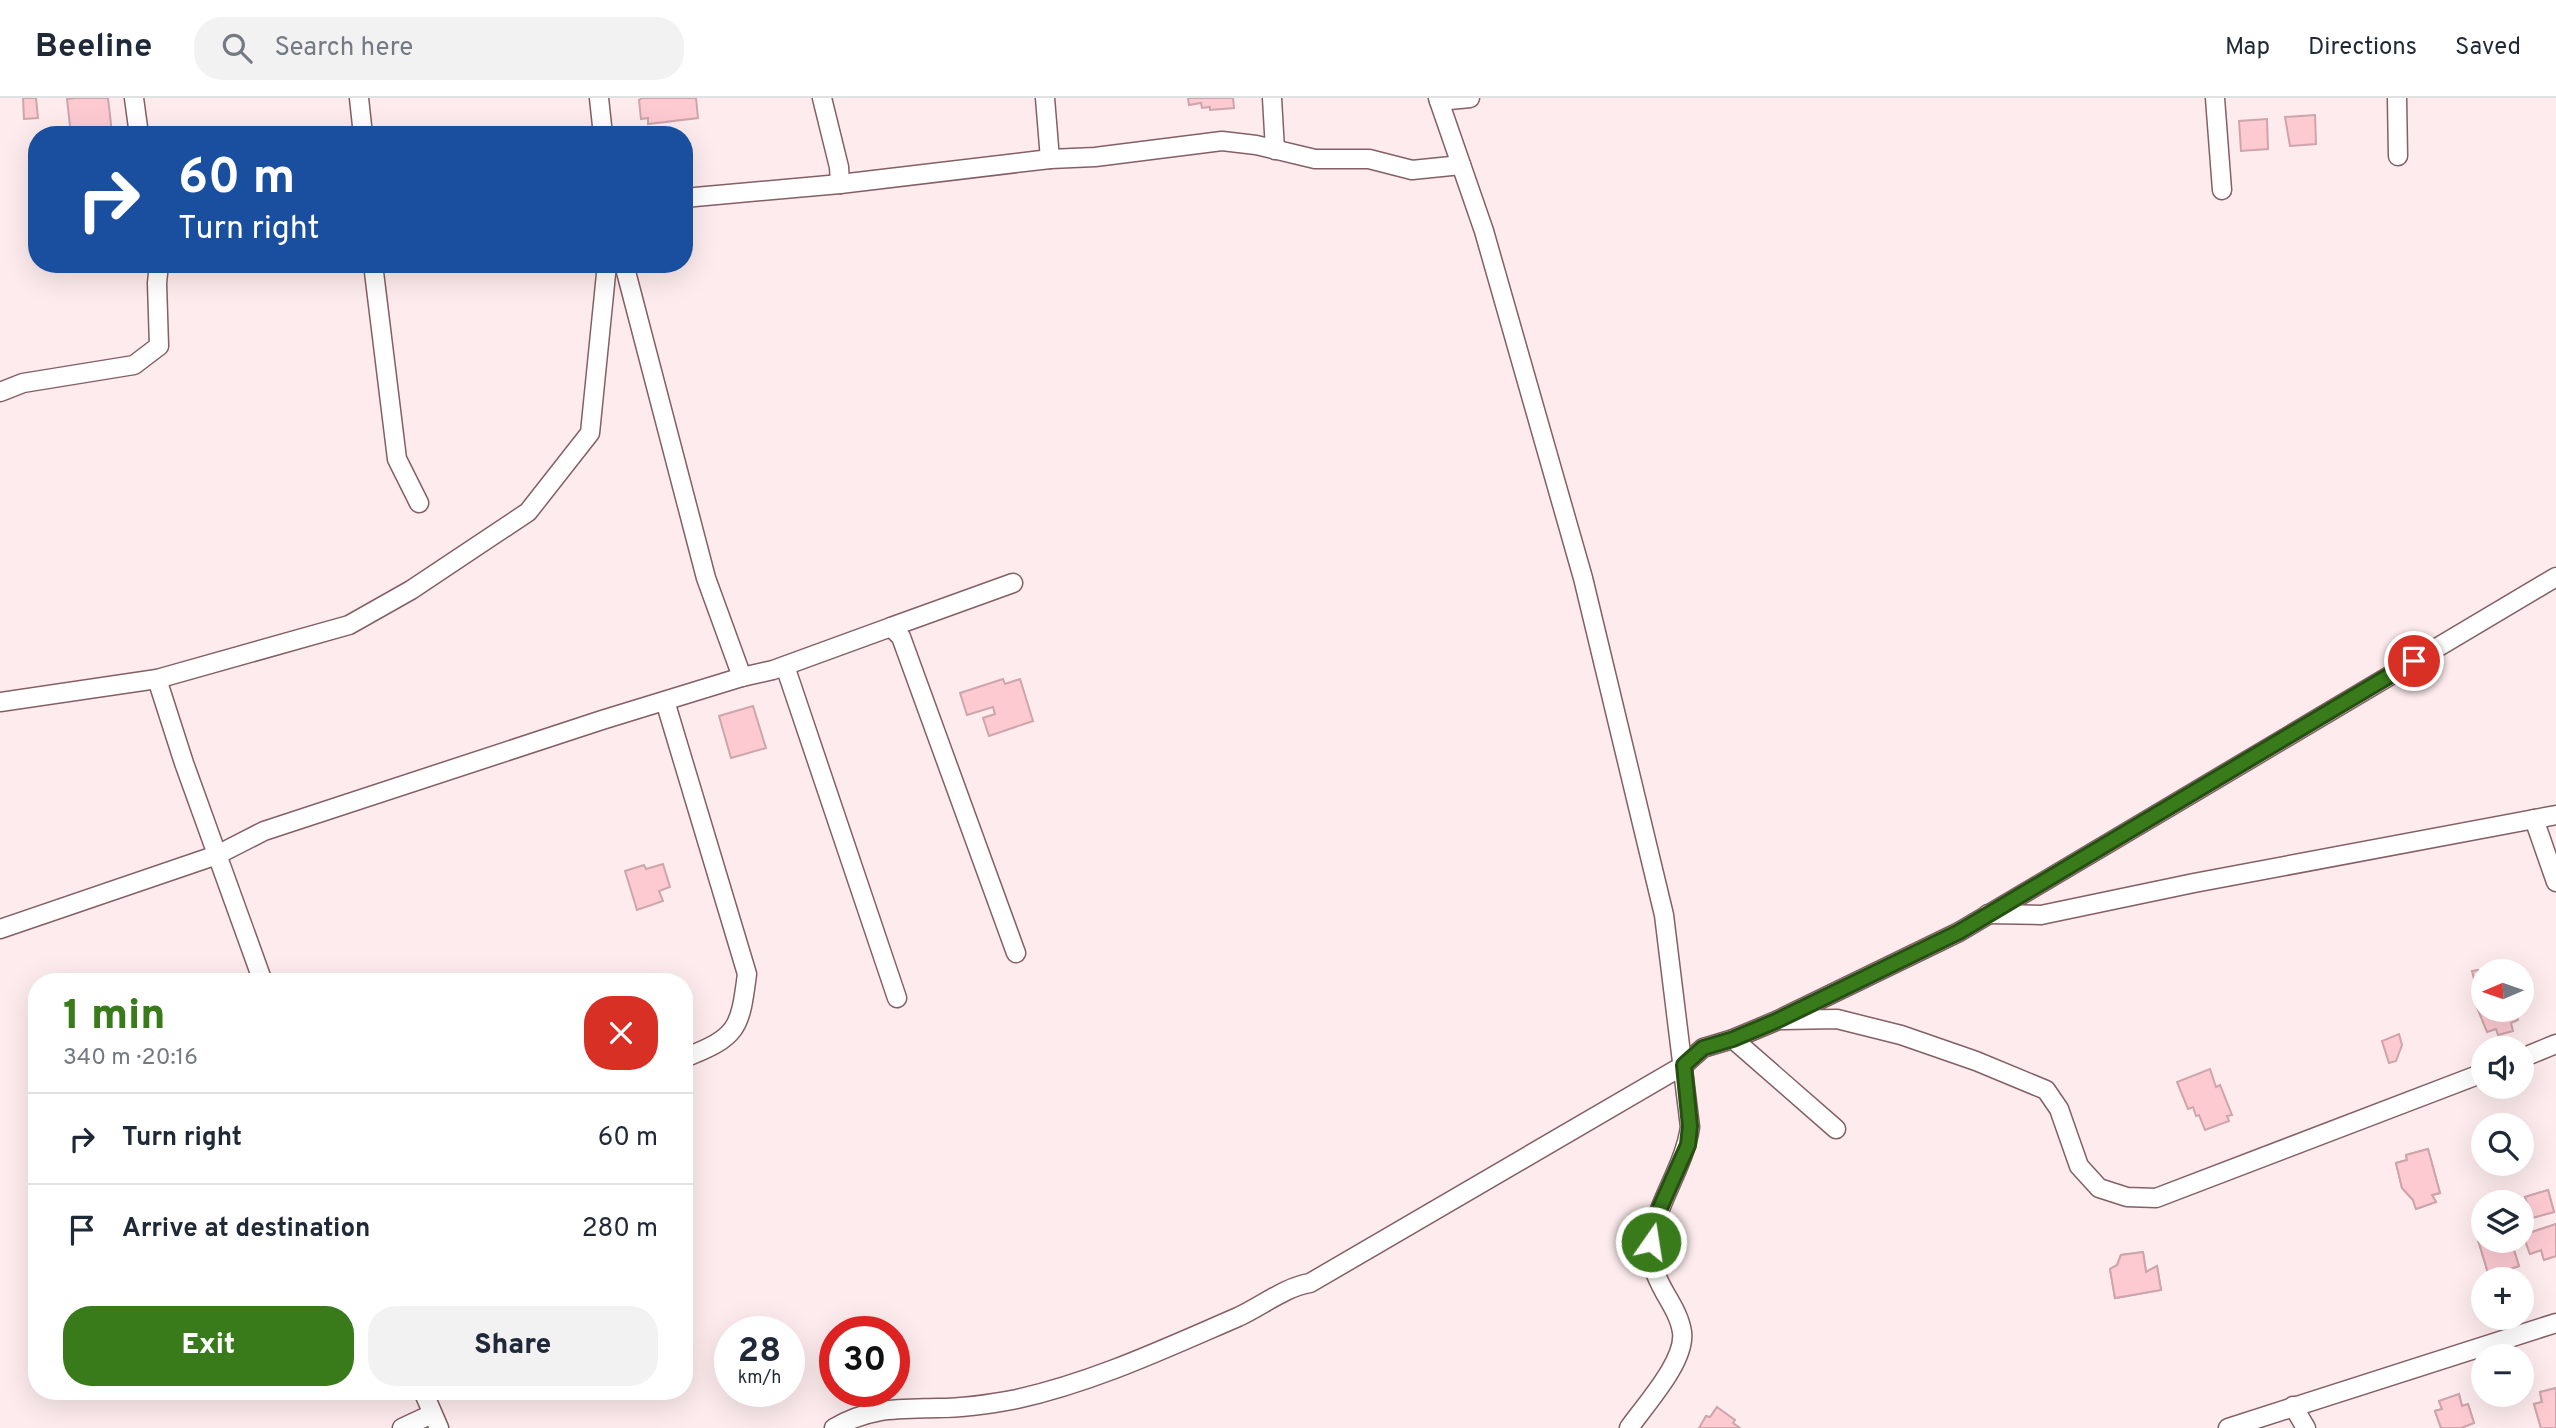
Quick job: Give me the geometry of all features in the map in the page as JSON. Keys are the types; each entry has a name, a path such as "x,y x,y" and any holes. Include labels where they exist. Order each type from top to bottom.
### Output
{"street":[{"path":"134,98 138,126"},
{"path":"359,98 362,126"},
{"path":"599,98 602,126"},
{"path":"822,98 839,167 840,184"},
{"path":"1045,98 1050,159"},
{"path":"1272,98 1275,150"},
{"path":"1470,98 1439,100 1484,231 1583,578 1664,915 1684,1065 1690,1126 1688,1145 1660,1208 1651,1250 1653,1267 1682,1328 1681,1348 1666,1376 1629,1428"},
{"path":"2215,98 2222,190"},
{"path":"2397,98 2398,156"},
{"path":"693,197 840,184 1050,159 1095,157 1222,141 1315,159 1369,159 1412,170 1461,165"},
{"path":"0,392 23,383 134,365 159,346 158,273"},
{"path":"374,273 397,458 419,503"},
{"path":"0,702 157,679 349,625 411,590 528,512 590,433 606,273"},
{"path":"626,273 706,578 742,677"},
{"path":"834,1428 864,1414 888,1408 939,1408 1017,1399 1137,1361 1259,1308 1296,1285 1310,1283 1684,1065 1703,1048 1776,1021 1959,932 2556,577"},
{"path":"0,929 217,855 264,831 665,701 785,666 1013,583"},
{"path":"891,627 901,637 1016,953"},
{"path":"785,666 897,998"},
{"path":"157,679 184,763 260,973"},
{"path":"665,701 747,974 742,1015 735,1028 712,1047 693,1054"},
{"path":"1989,914 2040,915 2194,883 2556,815"},
{"path":"2534,819 2556,882"},
{"path":"1776,1021 1837,1018 1901,1035 1976,1061 2046,1090 2059,1109 2079,1166 2099,1188 2127,1198 2156,1198 2471,1078"},
{"path":"1733,1039 1836,1129"},
{"path":"2534,1053 2556,1044"},
{"path":"2228,1428 2556,1323"},
{"path":"402,1428 435,1421 427,1400"},
{"path":"2293,1406 2306,1428"}],"building":[{"path":"23,98 36,98 38,118 24,119"},
{"path":"108,98 111,126 70,126 67,99"},
{"path":"696,98 698,118 648,124 648,118 641,119 639,100"},
{"path":"1188,98 1233,98 1234,108 1210,110 1210,107 1202,108 1201,103 1189,105"},
{"path":"2315,115 2316,144 2290,146 2285,117"},
{"path":"2267,119 2268,149 2241,151 2239,121"},
{"path":"1003,679 1005,684 1020,679 1033,721 989,736 983,718 995,714 993,707 967,715 960,693"},
{"path":"753,706 766,748 731,758 719,716"},
{"path":"663,864 670,887 659,891 663,901 637,910 625,871 644,865 646,869"},
{"path":"2483,1022 2513,1022 2511,1023 2513,1031 2498,1035 2496,1029 2487,1032"},
{"path":"2399,1034 2402,1045 2396,1061 2389,1063 2382,1041"},
{"path":"2210,1069 2216,1087 2220,1085 2232,1115 2227,1116 2229,1121 2205,1130 2193,1107 2188,1109 2177,1082"},
{"path":"2428,1149 2440,1193 2432,1195 2436,1202 2416,1209 2413,1200 2402,1188 2396,1163 2407,1160 2406,1155"},
{"path":"2428,1149 2440,1193 2432,1195 2436,1202 2416,1209 2413,1200 2402,1188 2396,1163 2407,1160 2406,1155"},
{"path":"2548,1190 2554,1212 2534,1217 2534,1194"},
{"path":"2548,1190 2554,1212 2534,1217 2534,1194"},
{"path":"2556,1224 2556,1256 2544,1260 2541,1250 2534,1253 2534,1231"},
{"path":"2556,1224 2556,1256 2544,1260 2541,1250 2534,1253 2534,1231"},
{"path":"2143,1252 2146,1272 2157,1266 2161,1290 2115,1298 2110,1269 2117,1265 2121,1255"},
{"path":"2143,1252 2146,1272 2157,1266 2161,1290 2115,1298 2110,1269 2117,1265 2121,1255"},
{"path":"2482,1253 2515,1253 2519,1266 2516,1267 2486,1267"},
{"path":"2482,1253 2515,1253 2519,1266 2516,1267 2486,1267"},
{"path":"2556,1388 2556,1428 2541,1428 2534,1404 2542,1402 2540,1392"},
{"path":"2556,1388 2556,1428 2541,1428 2534,1404 2542,1402 2540,1392"},
{"path":"2459,1394 2462,1406 2468,1404 2474,1423 2461,1428 2441,1428 2435,1411 2442,1409 2439,1401"},
{"path":"2459,1394 2462,1406 2468,1404 2474,1423 2461,1428 2441,1428 2435,1411 2442,1409 2439,1401"},
{"path":"1717,1407 1735,1420 1733,1423 1740,1428 1699,1428 1706,1416 1710,1417"}],"route":[{"path":"1651,1242 1660,1208 1688,1145 1690,1126 1684,1065 1703,1048 1776,1021 1959,932 2414,661"}]}
